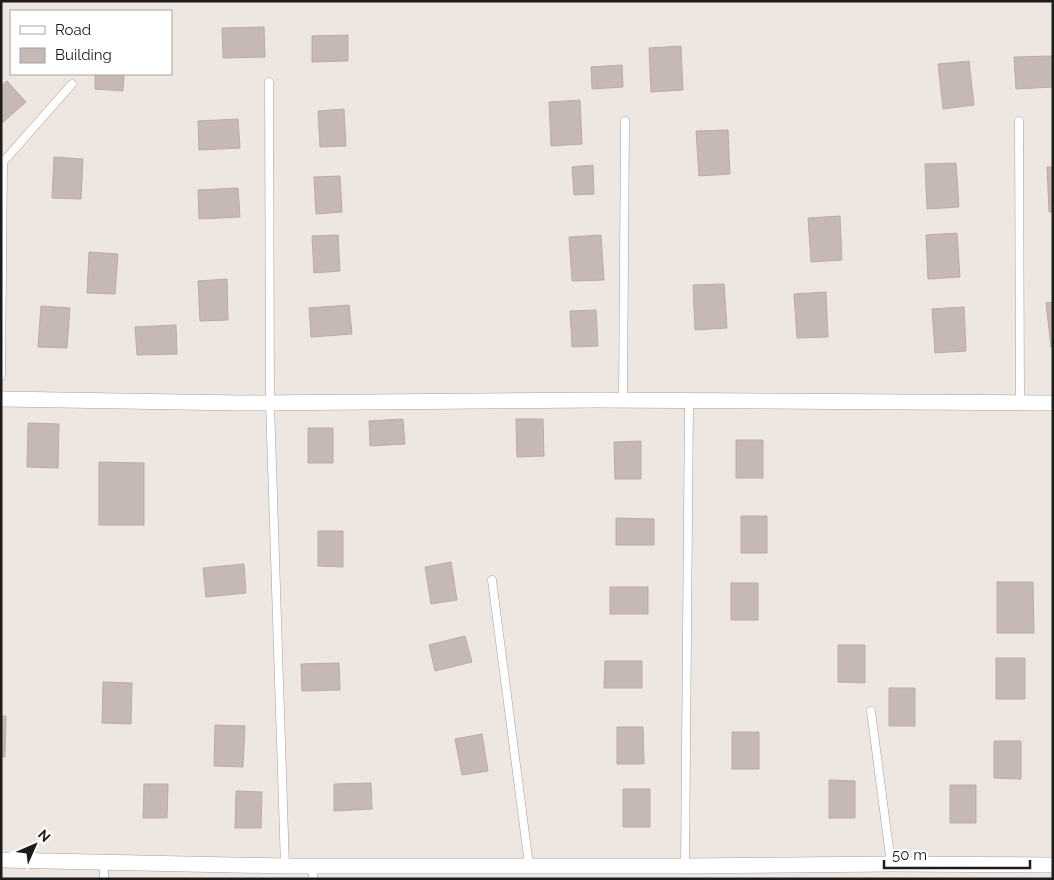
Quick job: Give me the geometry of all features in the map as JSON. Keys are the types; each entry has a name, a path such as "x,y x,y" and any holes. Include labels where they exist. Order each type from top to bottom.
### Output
{"street":[{"path":"1,399 270,403 623,401 1053,403"},
{"path":"1,860 285,866 313,872 529,865 685,872 891,864 1053,865"}],"lane":[{"path":"269,82 270,403 285,866"},
{"path":"1,376 3,162 72,84"},
{"path":"623,401 625,121"},
{"path":"1019,121 1020,402"},
{"path":"685,872 689,401"},
{"path":"492,580 529,865"},
{"path":"871,711 891,864"},
{"path":"104,862 104,879"}],"building":[{"path":"264,27 265,57 223,58 222,28"},
{"path":"348,35 348,61 312,62 312,36"},
{"path":"681,46 683,90 651,92 649,48"},
{"path":"1053,56 1053,87 1016,89 1014,57"},
{"path":"969,61 974,105 943,109 938,64"},
{"path":"622,65 623,87 592,89 591,67"},
{"path":"95,75 124,75 123,91 95,89"},
{"path":"7,81 26,102 1,124 1,86"},
{"path":"580,100 582,144 551,146 549,102"},
{"path":"344,109 346,146 320,147 318,111"},
{"path":"238,119 240,148 199,150 198,121"},
{"path":"728,130 730,174 699,176 696,131"},
{"path":"54,157 83,159 81,199 52,198"},
{"path":"956,163 959,207 927,209 925,164"},
{"path":"593,165 594,194 574,195 572,167"},
{"path":"1047,167 1053,167 1053,212 1049,212"},
{"path":"340,176 342,212 316,214 314,177"},
{"path":"238,188 240,217 199,219 198,190"},
{"path":"840,216 842,260 811,262 808,218"},
{"path":"957,233 960,277 928,279 926,235"},
{"path":"338,235 340,271 314,273 312,236"},
{"path":"601,235 604,280 572,281 569,237"},
{"path":"89,252 118,254 115,294 87,293"},
{"path":"227,279 228,320 200,321 198,281"},
{"path":"724,284 727,328 695,330 693,285"},
{"path":"826,292 828,337 797,338 794,294"},
{"path":"1053,302 1053,347 1051,347 1046,303"},
{"path":"349,305 352,334 311,337 309,308"},
{"path":"41,306 70,308 67,348 38,347"},
{"path":"964,307 966,351 935,353 932,309"},
{"path":"596,310 598,346 572,347 570,311"},
{"path":"176,325 177,354 137,355 135,327"},
{"path":"403,419 405,444 370,446 369,421"},
{"path":"516,419 543,419 544,456 517,457"},
{"path":"28,423 59,424 58,468 27,467"},
{"path":"308,428 333,428 333,463 308,463"},
{"path":"736,440 763,440 763,478 736,478"},
{"path":"641,441 641,479 615,479 614,442"},
{"path":"99,462 144,463 144,525 99,525"},
{"path":"741,516 767,516 767,553 741,553"},
{"path":"616,518 654,519 654,545 616,545"},
{"path":"318,531 343,531 343,567 318,566"},
{"path":"451,562 457,600 431,604 425,567"},
{"path":"244,564 246,593 206,597 203,568"},
{"path":"997,582 1033,582 1034,633 997,633"},
{"path":"731,583 758,583 758,620 731,620"},
{"path":"610,587 648,587 648,614 610,614"},
{"path":"465,636 472,662 435,671 429,645"},
{"path":"838,645 865,645 865,683 838,682"},
{"path":"996,658 1025,658 1025,699 996,699"},
{"path":"605,661 642,661 642,688 604,688"},
{"path":"339,663 340,690 302,691 301,664"},
{"path":"103,682 132,683 131,724 102,723"},
{"path":"889,688 915,688 915,726 889,726"},
{"path":"1,716 6,716 5,757 1,757"},
{"path":"215,725 245,726 243,767 214,766"},
{"path":"617,727 643,727 644,764 617,764"},
{"path":"732,732 759,732 759,769 732,769"},
{"path":"482,734 488,771 462,775 455,739"},
{"path":"994,741 1021,741 1021,779 994,778"},
{"path":"829,780 855,781 855,818 829,818"},
{"path":"371,783 372,809 334,811 334,784"},
{"path":"144,784 168,784 167,818 143,818"},
{"path":"950,785 976,785 976,823 950,823"},
{"path":"623,789 650,789 650,827 623,827"},
{"path":"236,791 262,792 261,828 235,828"}]}
